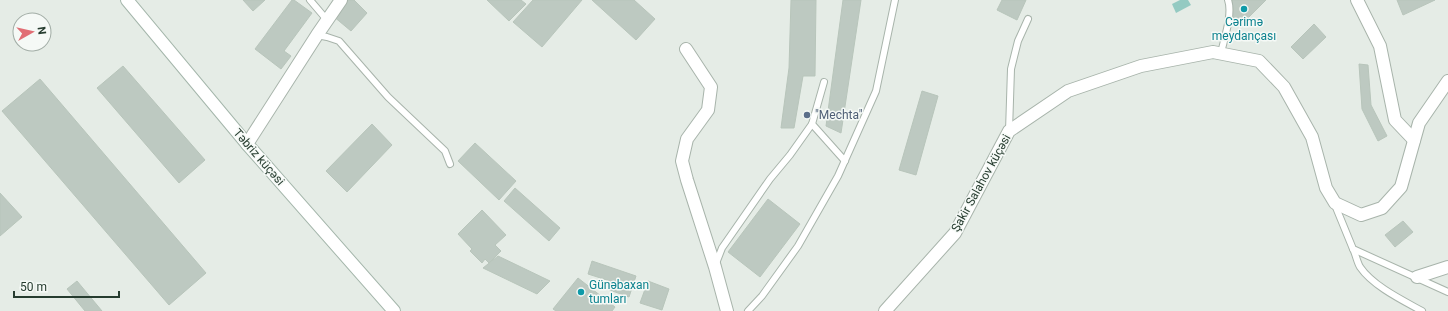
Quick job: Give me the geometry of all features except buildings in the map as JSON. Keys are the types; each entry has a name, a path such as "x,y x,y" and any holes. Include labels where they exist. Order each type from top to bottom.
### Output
{"street":[{"name":"Təbriz küçəsi","path":"127,0 247,144 394,311"},
{"path":"247,144 341,0"},
{"path":"1357,0 1380,46 1395,120 1414,140"},
{"path":"686,49 711,86 708,110 687,139 682,161 727,311"},
{"name":"Şakir Salahov küçəsi","path":"885,311 955,233 1009,131 1068,91 1141,66 1214,52 1259,61 1284,86 1312,137 1326,188 1335,203"},
{"path":"1335,203 1361,215 1382,208 1401,187 1419,123 1448,81"},
{"path":"1417,277 1448,267"}],"lane":[{"path":"310,0 327,20"},
{"path":"748,311 762,296 798,246 838,176 876,91 895,0"},
{"path":"1221,53 1228,21 1228,0"},
{"path":"1009,131 1011,69 1018,41 1028,19"},
{"path":"317,35 339,41 388,97 445,151 450,164"},
{"path":"715,267 722,248 770,179 790,155 812,124 824,82"},
{"path":"812,124 845,161"},
{"path":"1335,203 1360,266 1371,280 1422,311"},
{"path":"1353,249 1448,292"}],"water":[{"path":"1180,0 1188,0 1191,5 1176,13 1172,4"}],"place":[{"name":"Cərimə meydançası","path":"1244,9"},
{"name":"\"Mechta\"","path":"807,115"},
{"name":"Günəbaxan tumları","path":"581,292"}]}
